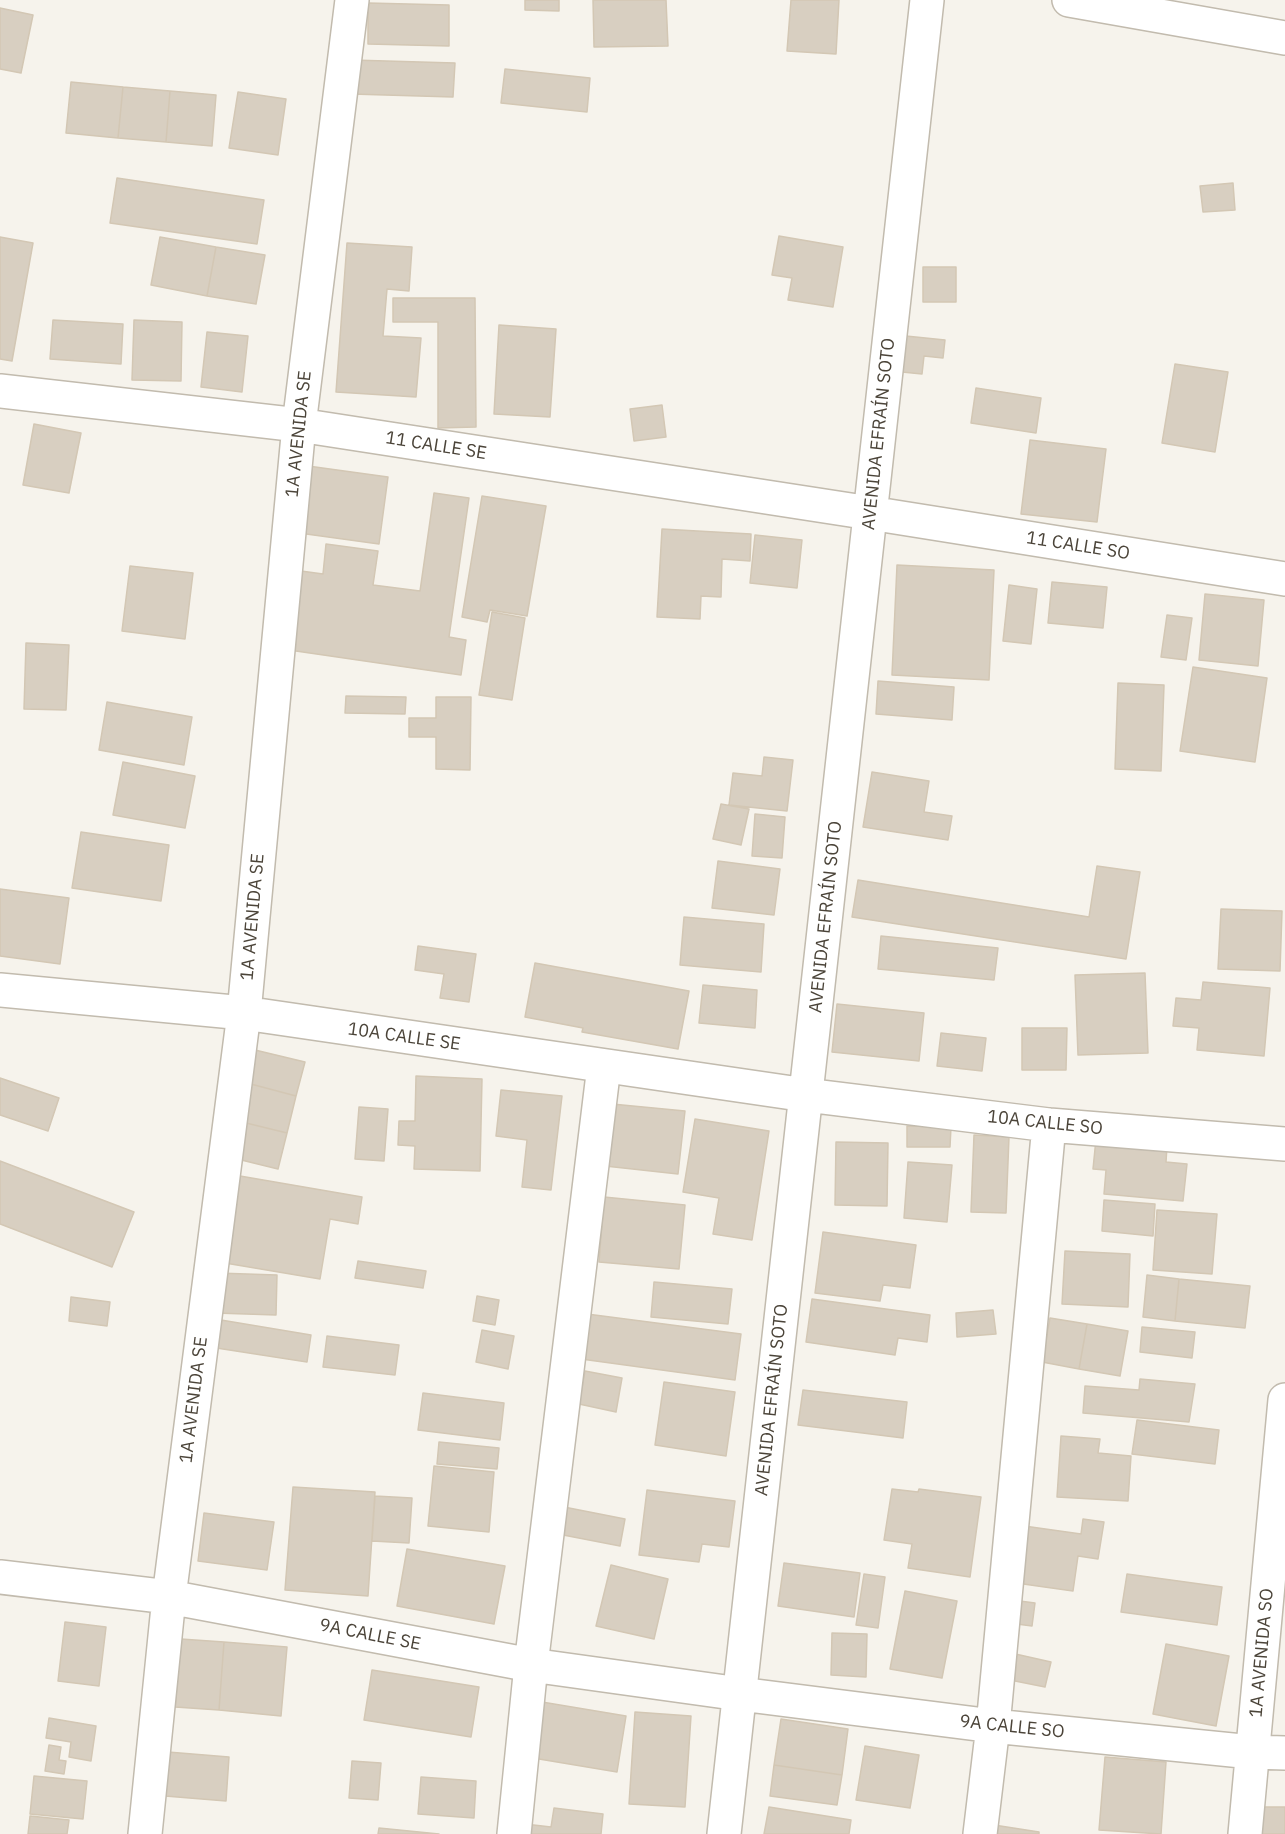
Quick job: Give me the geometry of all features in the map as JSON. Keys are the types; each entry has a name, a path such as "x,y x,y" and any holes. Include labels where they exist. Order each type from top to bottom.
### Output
{"street":[{"name":"1A AVENIDA SE","path":"145,1834 169,1597 244,1013 298,426 352,0"},
{"name":"AVENIDA EFRAÍN SOTO","path":"724,1834 927,0"},
{"path":"1069,0 1285,38"},
{"name":"11 CALLE SE","path":"0,391 298,426 870,513"},
{"name":"11 CALLE SO","path":"870,513 1285,579"},
{"name":"10A CALLE SE","path":"0,990 244,1013 806,1095"},
{"path":"514,1834 531,1665 604,1066"},
{"name":"10A CALLE SO","path":"806,1095 1049,1125 1285,1144"},
{"path":"980,1834 993,1726 1049,1125"},
{"name":"1A AVENIDA SO","path":"1245,1834 1285,1400"},
{"name":"9A CALLE SE","path":"0,1577 169,1597 531,1665 740,1694"},
{"name":"9A CALLE SO","path":"740,1694 993,1726 1252,1752 1285,1753"}],"building":[{"path":"525,0 559,0 559,11 525,10"},
{"path":"593,0 666,0 668,46 594,47"},
{"path":"791,0 839,0 836,54 787,51"},
{"path":"368,3 449,5 449,46 368,44"},
{"path":"0,8 33,15 21,73 0,69"},
{"path":"352,60 455,63 453,97 351,94"},
{"path":"505,69 590,78 587,112 501,103"},
{"path":"71,82 123,87 118,138 66,133"},
{"path":"123,87 170,91 166,142 118,138"},
{"path":"170,91 216,95 212,146 166,142"},
{"path":"238,92 286,99 278,155 229,148"},
{"path":"117,178 264,200 257,244 110,223"},
{"path":"1233,183 1235,210 1203,212 1200,186"},
{"path":"779,236 843,247 833,307 788,300 792,278 772,275"},
{"path":"0,237 33,243 12,361 0,359"},
{"path":"160,237 216,247 207,296 151,285"},
{"path":"347,243 412,247 409,291 387,289 383,336 421,338 416,397 336,392"},
{"path":"216,247 265,255 256,304 207,296"},
{"path":"923,267 956,267 956,302 923,302"},
{"path":"393,298 475,298 476,427 438,428 438,322 393,322"},
{"path":"53,320 123,324 121,364 50,359"},
{"path":"134,320 182,322 181,381 132,380"},
{"path":"499,325 556,329 550,417 494,414"},
{"path":"207,332 248,336 242,392 201,387"},
{"path":"906,336 945,340 943,358 924,356 922,374 902,372"},
{"path":"1175,364 1228,372 1215,452 1162,443"},
{"path":"976,388 1041,398 1036,433 971,423"},
{"path":"662,405 666,437 634,441 630,409"},
{"path":"34,424 81,433 69,493 23,485"},
{"path":"1030,440 1106,449 1097,522 1021,514"},
{"path":"308,466 388,477 379,544 299,533"},
{"path":"434,493 469,498 449,637 466,640 461,675 289,650 301,571 323,574 326,544 378,551 373,585 420,591"},
{"path":"482,496 546,506 527,616 490,610 487,622 462,617"},
{"path":"662,529 751,534 750,561 722,559 721,597 701,596 700,619 657,617"},
{"path":"755,535 802,540 797,588 750,583"},
{"path":"897,565 994,570 989,680 892,675"},
{"path":"130,566 193,573 185,639 122,631"},
{"path":"1052,582 1107,587 1103,628 1048,623"},
{"path":"1009,585 1037,589 1031,644 1003,641"},
{"path":"1205,594 1264,600 1258,666 1199,660"},
{"path":"492,612 525,618 512,700 479,695"},
{"path":"1167,615 1192,618 1186,660 1161,657"},
{"path":"26,643 69,645 66,710 24,709"},
{"path":"1193,667 1267,678 1255,762 1180,751"},
{"path":"878,681 954,687 952,720 876,714"},
{"path":"1118,683 1164,685 1161,771 1115,769"},
{"path":"346,696 406,697 405,714 345,713"},
{"path":"436,697 471,697 470,770 436,769 436,737 409,737 409,718 436,718"},
{"path":"107,702 192,717 184,765 99,750"},
{"path":"764,757 793,760 787,811 729,805 733,773 762,776"},
{"path":"123,762 195,776 185,828 113,815"},
{"path":"872,772 929,781 924,812 952,816 948,840 863,827"},
{"path":"721,804 749,809 741,845 713,839"},
{"path":"755,814 785,817 782,858 752,856"},
{"path":"81,832 169,845 161,901 72,888"},
{"path":"718,861 780,869 774,915 712,908"},
{"path":"1097,866 1140,872 1126,959 852,917 858,880 1089,917"},
{"path":"0,889 69,898 60,964 0,956"},
{"path":"1221,909 1282,911 1280,971 1218,969"},
{"path":"684,917 764,924 761,972 680,965"},
{"path":"881,936 998,948 994,980 878,969"},
{"path":"418,946 476,954 469,1002 440,998 444,974 415,970"},
{"path":"535,963 689,991 678,1049 582,1032 583,1028 525,1017"},
{"path":"1145,973 1148,1053 1078,1055 1075,975"},
{"path":"1203,982 1270,988 1264,1056 1197,1050 1199,1028 1173,1026 1176,998 1201,1000"},
{"path":"703,985 757,990 755,1028 699,1023"},
{"path":"837,1004 924,1013 919,1061 832,1052"},
{"path":"1022,1028 1067,1028 1066,1070 1022,1070"},
{"path":"941,1033 986,1038 982,1071 937,1066"},
{"path":"255,1050 305,1062 296,1096 247,1083"},
{"path":"416,1076 482,1079 480,1171 414,1169 415,1146 398,1145 399,1121 415,1121"},
{"path":"0,1078 59,1098 48,1131 0,1115"},
{"path":"247,1083 296,1096 287,1133 238,1121"},
{"path":"501,1090 562,1096 551,1190 522,1187 527,1140 496,1136"},
{"path":"612,1104 685,1111 678,1174 605,1166"},
{"path":"359,1107 388,1109 384,1161 355,1159"},
{"path":"695,1119 769,1131 752,1240 713,1234 719,1198 683,1192"},
{"path":"238,1121 287,1133 278,1169 229,1157"},
{"path":"907,1126 951,1127 950,1147 907,1147"},
{"path":"974,1135 1009,1137 1006,1213 971,1212"},
{"path":"1096,1139 1167,1146 1166,1162 1187,1164 1183,1201 1104,1194 1106,1170 1093,1169"},
{"path":"836,1142 888,1143 887,1206 835,1205"},
{"path":"0,1161 134,1212 112,1267 0,1224"},
{"path":"908,1162 952,1165 947,1222 904,1218"},
{"path":"240,1176 362,1197 358,1224 330,1219 320,1279 225,1263"},
{"path":"604,1197 685,1205 679,1269 599,1262"},
{"path":"1104,1200 1155,1204 1153,1236 1102,1231"},
{"path":"1157,1210 1217,1214 1212,1274 1153,1270"},
{"path":"823,1232 916,1245 910,1288 883,1285 880,1301 815,1293"},
{"path":"1065,1251 1130,1254 1128,1307 1062,1304"},
{"path":"358,1261 426,1271 423,1288 355,1278"},
{"path":"217,1273 277,1275 276,1315 215,1313"},
{"path":"1147,1275 1179,1279 1175,1321 1143,1317"},
{"path":"1179,1279 1250,1286 1245,1328 1175,1321"},
{"path":"654,1282 732,1289 728,1324 651,1317"},
{"path":"477,1296 499,1300 495,1325 473,1321"},
{"path":"71,1297 110,1302 107,1326 69,1321"},
{"path":"812,1299 930,1315 927,1342 898,1338 895,1355 806,1342"},
{"path":"993,1310 996,1334 957,1337 956,1313"},
{"path":"587,1314 741,1334 735,1380 581,1359"},
{"path":"1050,1318 1087,1324 1079,1369 1042,1362"},
{"path":"215,1319 311,1335 307,1362 210,1347"},
{"path":"1087,1324 1128,1331 1120,1376 1079,1369"},
{"path":"1142,1327 1195,1332 1192,1358 1140,1352"},
{"path":"482,1330 514,1336 508,1369 476,1362"},
{"path":"327,1336 399,1345 395,1375 323,1367"},
{"path":"585,1371 622,1378 616,1412 579,1404"},
{"path":"1140,1379 1195,1384 1189,1422 1083,1413 1085,1386 1139,1390"},
{"path":"664,1382 735,1392 726,1456 655,1445"},
{"path":"803,1390 907,1402 903,1438 798,1425"},
{"path":"423,1393 504,1403 500,1440 418,1430"},
{"path":"1137,1420 1219,1430 1215,1464 1132,1454"},
{"path":"1061,1436 1100,1439 1098,1453 1131,1456 1128,1501 1057,1497"},
{"path":"439,1442 499,1448 497,1469 437,1464"},
{"path":"434,1466 494,1472 489,1532 428,1526"},
{"path":"293,1487 375,1492 368,1596 285,1590"},
{"path":"892,1489 918,1492 919,1489 981,1497 970,1577 908,1568 912,1544 884,1540"},
{"path":"647,1490 735,1501 729,1547 702,1544 699,1562 639,1555"},
{"path":"375,1496 412,1498 409,1543 372,1541"},
{"path":"564,1507 625,1519 620,1546 558,1534"},
{"path":"204,1513 274,1522 267,1570 198,1561"},
{"path":"1083,1519 1104,1522 1098,1559 1078,1556 1073,1591 1009,1582 1017,1525 1081,1534"},
{"path":"407,1549 505,1566 494,1624 397,1606"},
{"path":"784,1563 860,1573 854,1617 778,1606"},
{"path":"611,1565 668,1579 654,1639 596,1626"},
{"path":"864,1574 885,1577 878,1628 856,1625"},
{"path":"1127,1574 1222,1587 1217,1625 1121,1612"},
{"path":"905,1591 957,1601 942,1678 890,1669"},
{"path":"1012,1600 1035,1603 1032,1626 1009,1623"},
{"path":"65,1622 106,1627 99,1686 58,1681"},
{"path":"832,1633 867,1634 866,1677 831,1675"},
{"path":"181,1639 224,1642 219,1710 175,1707"},
{"path":"224,1642 287,1647 281,1716 219,1710"},
{"path":"1166,1644 1229,1656 1216,1726 1153,1714"},
{"path":"1011,1653 1051,1662 1045,1687 1005,1679"},
{"path":"372,1670 479,1687 471,1737 364,1720"},
{"path":"536,1701 626,1716 617,1772 527,1757"},
{"path":"635,1712 691,1716 685,1807 629,1804"},
{"path":"49,1718 96,1726 91,1761 69,1757 71,1742 46,1738"},
{"path":"781,1719 848,1729 842,1775 774,1765"},
{"path":"49,1745 61,1747 59,1760 66,1761 64,1774 45,1771"},
{"path":"865,1746 919,1755 910,1808 856,1800"},
{"path":"168,1752 229,1757 226,1801 165,1796"},
{"path":"1105,1757 1166,1762 1161,1834 1099,1830"},
{"path":"352,1761 381,1763 378,1800 349,1798"},
{"path":"774,1765 842,1775 837,1805 770,1796"},
{"path":"34,1776 87,1781 83,1819 30,1814"},
{"path":"421,1777 476,1781 474,1818 418,1814"},
{"path":"769,1807 851,1820 849,1834 764,1834"},
{"path":"1252,1807 1285,1807 1285,1834 1252,1834"},
{"path":"554,1808 603,1814 601,1834 523,1834 525,1824 551,1827"},
{"path":"30,1816 69,1820 67,1834 28,1834"},
{"path":"994,1825 1039,1832 1039,1834 993,1834"},
{"path":"379,1828 439,1834 378,1834"}]}
